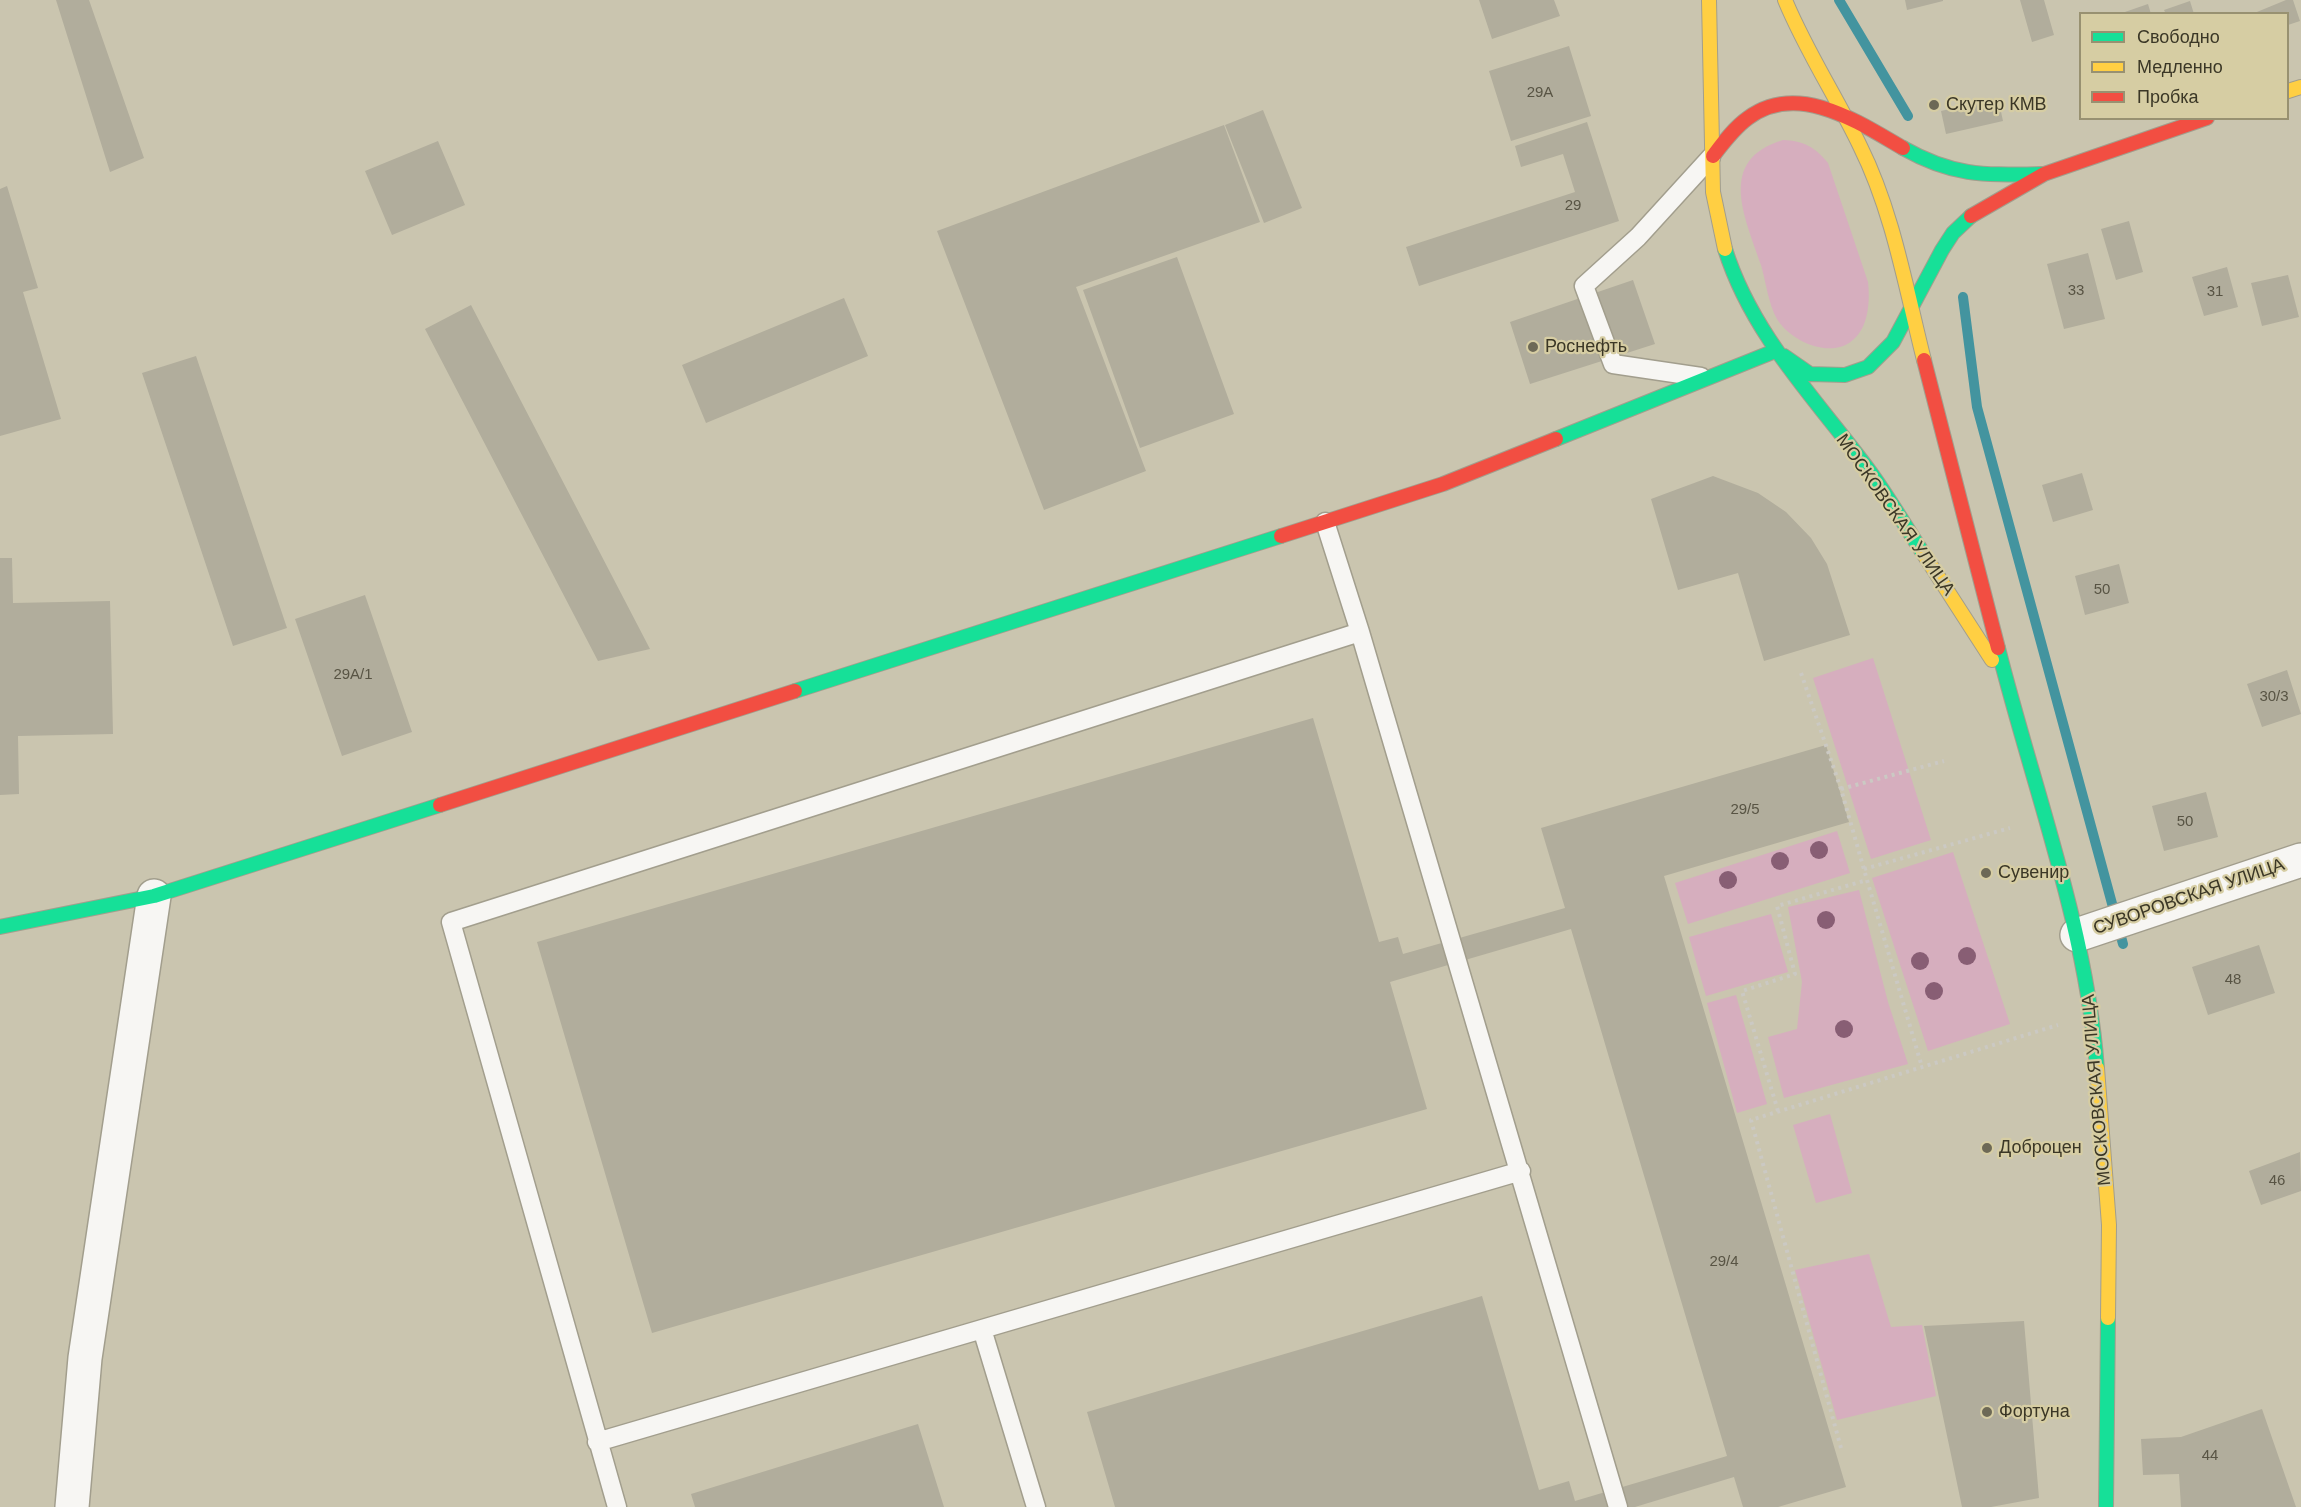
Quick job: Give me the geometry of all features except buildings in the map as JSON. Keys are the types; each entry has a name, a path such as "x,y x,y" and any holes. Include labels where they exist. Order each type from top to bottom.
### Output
{"street":[{"name":"МОСКОВСКАЯ УЛИЦА","path":"1709,0 1713,192 1719,229 1733,274 1750,309 1775,351 1869,471 2007,684"},
{"name":"МОСКОВСКАЯ УЛИЦА","path":"1785,0 1803,43 1861,147 1890,226 2007,684 2078,935 2093,1014 2109,1226 2106,1507"},
{"path":"1713,156 1750,117 1780,103 1820,106 1939,166 1976,173 2044,174"},
{"path":"1911,307 1953,233 1971,217 2044,174 2201,120"},
{"name":"МОСКОВСКАЯ УЛИЦА","path":"1775,351 1810,374 1845,375 1868,367 1882,355 1911,307"},
{"path":"0,927 154,896 1443,484 1775,351"},
{"name":"СУВОРОВСКАЯ УЛИЦА","path":"2078,935 2301,860"},
{"path":"72,1507 85,1358 154,896"}],"lane":[{"path":"1709,378 1613,364 1584,286 1638,237 1713,156"},
{"path":"1325,522 1521,1171 1618,1507"},
{"path":"617,1507 451,922 1360,632"},
{"path":"597,1442 1521,1171"},
{"path":"982,1329 1036,1507"}],"path":[{"path":"1801,673 1841,789 1922,1067"},
{"path":"1841,789 1944,761"},
{"path":"1864,869 1969,841 2046,816"},
{"path":"1778,1111 1742,991 1795,974 1777,906 1867,880"},
{"path":"1841,1448 1751,1120 2093,1014"}],"shaded area":[{"path":"1783,140 1808,146 1828,163 1868,282 1866,319 1860,333 1846,344 1836,348 1815,346 1804,342 1786,330 1779,322 1770,302 1743,210 1742,176 1749,161 1762,149"},
{"path":"1873,658 1931,840 1871,859 1813,678"},
{"path":"1837,831 1850,873 1688,924 1675,883"},
{"path":"1953,852 2010,1024 1928,1051 1872,878"},
{"path":"1859,890 1888,1002 1908,1064 1784,1098 1768,1037 1797,1029 1802,982 1788,907"},
{"path":"1771,914 1788,972 1706,996 1689,937"},
{"path":"1736,995 1767,1104 1737,1113 1707,1003"},
{"path":"1830,1114 1852,1193 1816,1203 1793,1125"},
{"path":"1869,1254 1891,1327 1922,1325 1936,1396 1837,1420 1795,1270"}],"waterway":[{"path":"1839,0 1908,116"},
{"path":"1963,297 1977,407 2123,944"}],"traffic: fast":[{"path":"1903,148 1938,164 1971,172 2042,174"},
{"path":"1784,356 1810,374 1845,375 1868,367 1893,342 1942,250 1953,233 1971,216"},
{"path":"1725,249 1751,310 1768,338 1868,469 1923,553"},
{"path":"1556,439 1775,351"},
{"path":"795,691 1281,536"},
{"path":"1998,648 2070,909 2082,962 2097,1068"},
{"path":"0,927 154,896 440,805"},
{"path":"2106,1507 2108,1318"}],"traffic: slow":[{"path":"1709,0 1713,192 1725,249"},
{"path":"1785,0 1802,37 1851,127 1871,171 1898,251 1924,360"},
{"path":"2289,91 2301,87"},
{"path":"1923,553 1992,660"},
{"path":"2097,1068 2109,1225 2108,1318"}],"traffic: jam":[{"path":"1713,156 1733,131 1748,118 1767,108 1787,103 1807,104 1827,109 1867,127 1903,148"},
{"path":"1971,216 2044,174 2201,120"},
{"path":"1924,360 1998,648"},
{"path":"1281,536 1443,484 1556,439"},
{"path":"440,805 795,691"}],"place":[{"name":"Скутер КМВ","path":"1934,105"},
{"name":"Роснефть","path":"1533,347"},
{"name":"Сувенир","path":"1986,873"},
{"name":"Доброцен","path":"1987,1148"},
{"name":"Фортуна","path":"1987,1412"}]}
